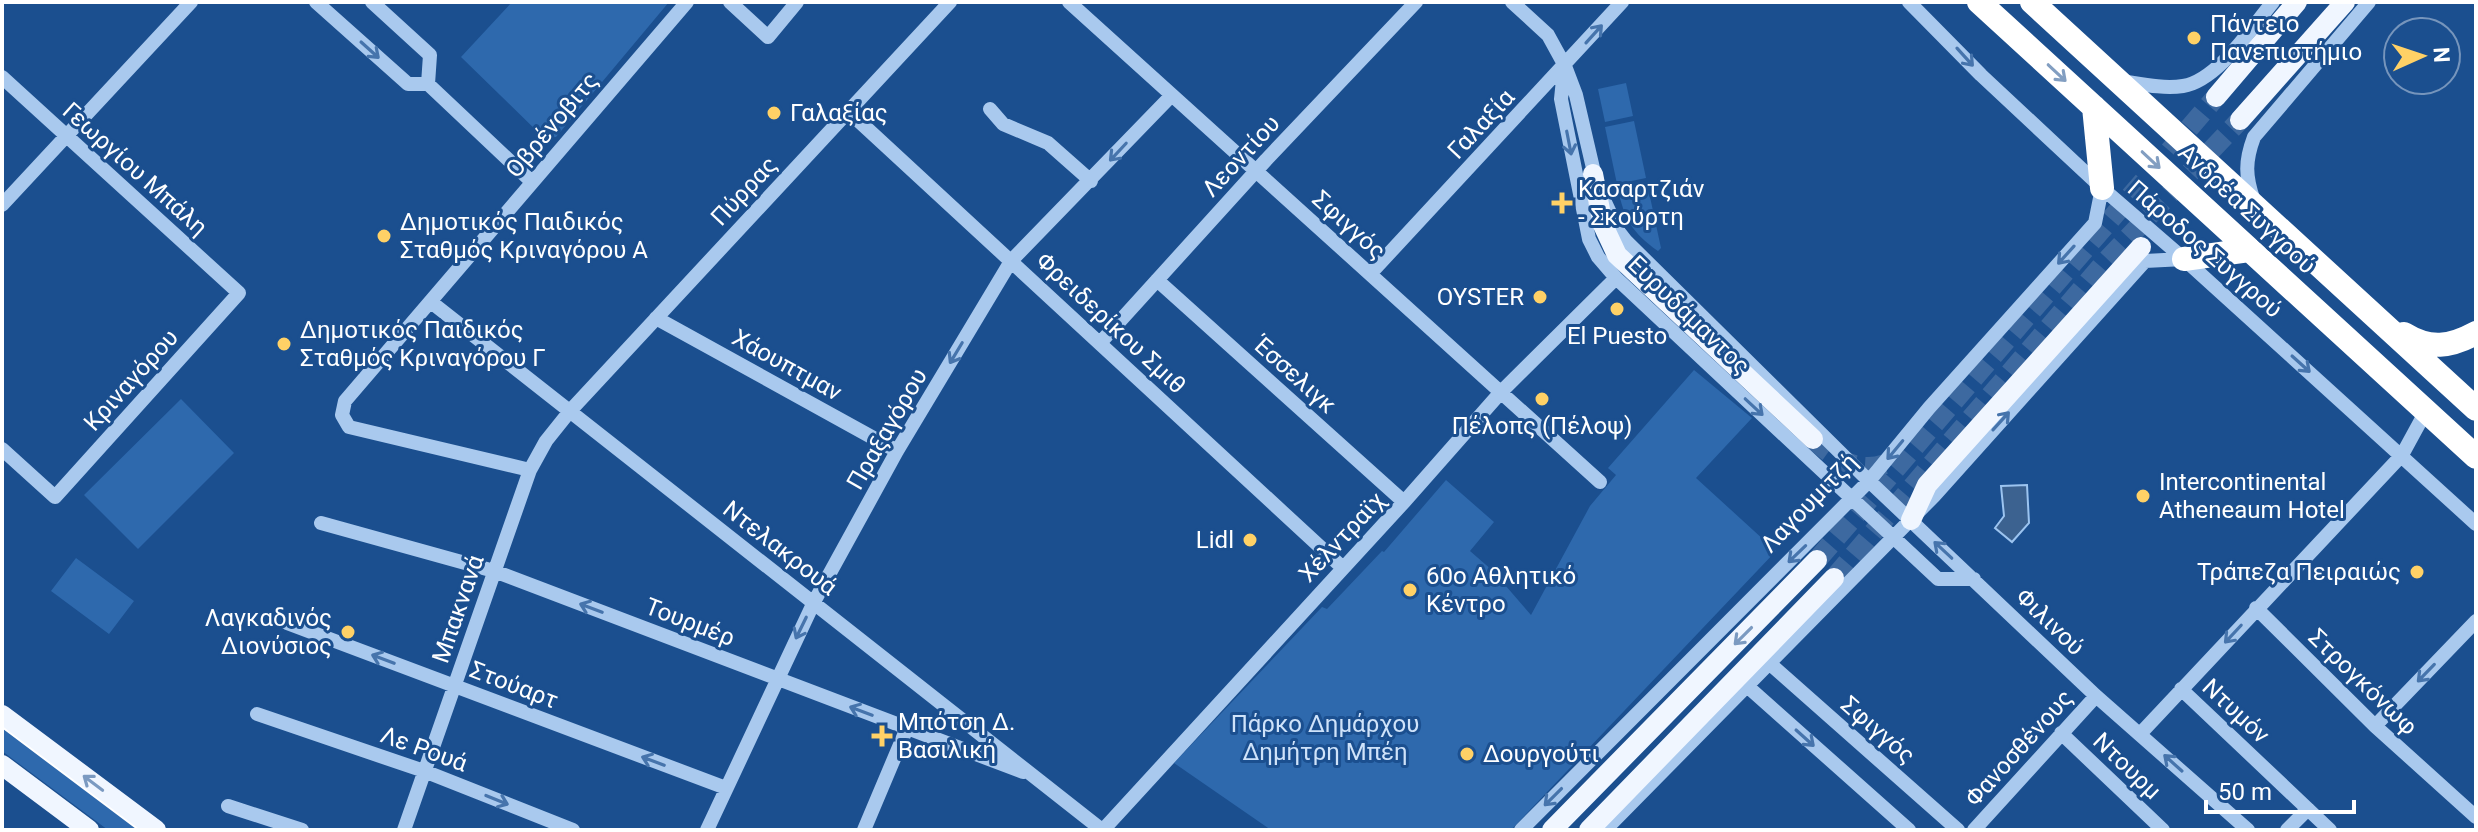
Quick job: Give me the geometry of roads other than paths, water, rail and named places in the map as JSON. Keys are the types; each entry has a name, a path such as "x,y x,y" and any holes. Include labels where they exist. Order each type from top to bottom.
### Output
{"highway":[{"name":"Ανδρέα Συγγρού","path":"1979,2 2476,457"},
{"name":"Ανδρέα Συγγρού","path":"2032,2 2476,409"},
{"path":"2094,107 2102,188"},
{"path":"2184,259 2249,250"},
{"path":"2377,318 2418,344 2432,347 2458,342 2476,333"},
{"path":"2407,336 2446,338 2476,320"}],"main road":[{"path":"2216,97 2297,2"},
{"path":"2240,120 2345,2"},
{"path":"1593,174 1603,225 1617,255 1813,439"},
{"path":"1911,520 1927,485 2141,247"},
{"name":"Λαγουμιτζή","path":"1552,830 1817,560"},
{"path":"1589,830 1834,578"},
{"path":"2,715 156,830"},
{"path":"2,765 89,830"}],"street":[{"path":"2,205 191,2"},
{"path":"316,2 408,84 428,84 532,182"},
{"path":"372,2 430,55 428,84"},
{"name":"Οβρένοβιτς","path":"530,470 349,427 342,415 345,401 687,2"},
{"path":"730,2 768,37 797,2"},
{"name":"Πύρρας","path":"570,411 950,2"},
{"name":"Σφιγγός","path":"1069,2 1600,482"},
{"name":"Λεοντίου","path":"1100,343 1256,171 1416,2"},
{"name":"Ευρυδάμαντος","path":"1512,2 1548,35 1565,66 1576,95 1593,174 1619,232 1911,520"},
{"name":"Γαλαξία","path":"1370,274 1622,2"},
{"name":"Πάροδος Συγγρού","path":"1909,2 1981,75 2102,188 2476,524"},
{"path":"2118,81 2168,87 2195,82 2217,68 2273,2"},
{"path":"2257,209 2246,179 2246,158 2254,137 2369,2"},
{"name":"Ευρυδάμαντος","path":"1565,66 1561,99 1589,239 1598,257 1616,278 1893,538"},
{"name":"Γεωργίου Μπάλη","path":"2,77 239,293"},
{"name":"Πραξαγόρου","path":"707,830 814,602 897,451 1011,261 1172,95"},
{"path":"990,109 1003,124 1048,143 1091,181"},
{"name":"Φρειδερίκου Σμιθ","path":"848,111 1343,568"},
{"name":"Λαγουμιτζή","path":"1521,830 1869,481 1929,408 2095,223 2102,188"},
{"path":"1605,830 1911,520 2145,261 2184,259"},
{"name":"Χέλντραϊχ","path":"1103,830 1501,392 1616,278"},
{"name":"Έσσελιγκ","path":"1157,280 1404,502"},
{"name":"Κριναγόρου","path":"2,449 55,497 239,293"},
{"name":"Ντελακρουά","path":"431,302 1103,830"},
{"name":"Χάουπτμαν","path":"656,318 897,451"},
{"path":"2450,385 2476,399"},
{"name":"Μπακνανά","path":"404,830 530,470 546,441 570,411"},
{"path":"2140,734 2402,455 2426,411"},
{"name":"Φιλινού","path":"1911,520 2096,696 2248,830"},
{"name":"Τουρμέρ","path":"321,523 494,571 1038,778"},
{"path":"1893,538 1938,579 1974,579"},
{"name":"Στρογκόνωφ","path":"2256,608 2375,726 2476,817"},
{"path":"2375,726 2476,621"},
{"name":"Στούαρτ","path":"287,623 726,788"},
{"name":"Σφιγγός","path":"1769,663 1958,830"},
{"path":"1747,686 1909,830"},
{"name":"Ντυμόν","path":"2181,689 2330,830"},
{"name":"Φανοσθένους","path":"1974,830 2096,696"},
{"name":"Λε Ρουά","path":"257,714 424,771 573,830"},
{"path":"864,830 907,728"},
{"name":"Ντουρμ","path":"2061,733 2163,830"},
{"path":"228,806 302,830"},
{"path":"2287,830 2308,809"}],"tunnel":[{"path":"1817,560 2216,97"},
{"path":"1834,578 2105,262 2240,120"},
{"path":"1813,439 1842,460 1862,467 1873,467 1896,459"}],"tram line":[{"path":"2,727 139,830"}],"place":[{"name":"Πάντειο Πανεπιστήμιο","path":"2194,38"},
{"name":"Γαλαξίας","path":"774,113"},
{"name":"Κασαρτζιάν - Σκούρτη","path":"1562,203"},
{"name":"Δημοτικός Παιδικός Σταθμός Κριναγόρου Α","path":"384,236"},
{"name":"OYSTER","path":"1540,297"},
{"name":"El Puesto","path":"1617,309"},
{"name":"Δημοτικός Παιδικός Σταθμός Κριναγόρου Γ","path":"284,344"},
{"name":"Πέλοπς (Πέλοψ)","path":"1542,399"},
{"name":"Intercontinental Atheneaum Hotel","path":"2143,496"},
{"name":"Lidl","path":"1250,540"},
{"name":"Τράπεζα Πειραιώς","path":"2417,572"},
{"name":"60ο Αθλητικό Κέντρο","path":"1410,590"},
{"name":"Λαγκαδινός Διονύσιος","path":"348,632"},
{"name":"Μπότση Δ. Βασιλική","path":"882,736"},
{"name":"Δουργούτι","path":"1467,754"}],"park label":[{"name":"Πάρκο Δημάρχου Δημήτρη Μπέη","path":"1325,738"}]}
